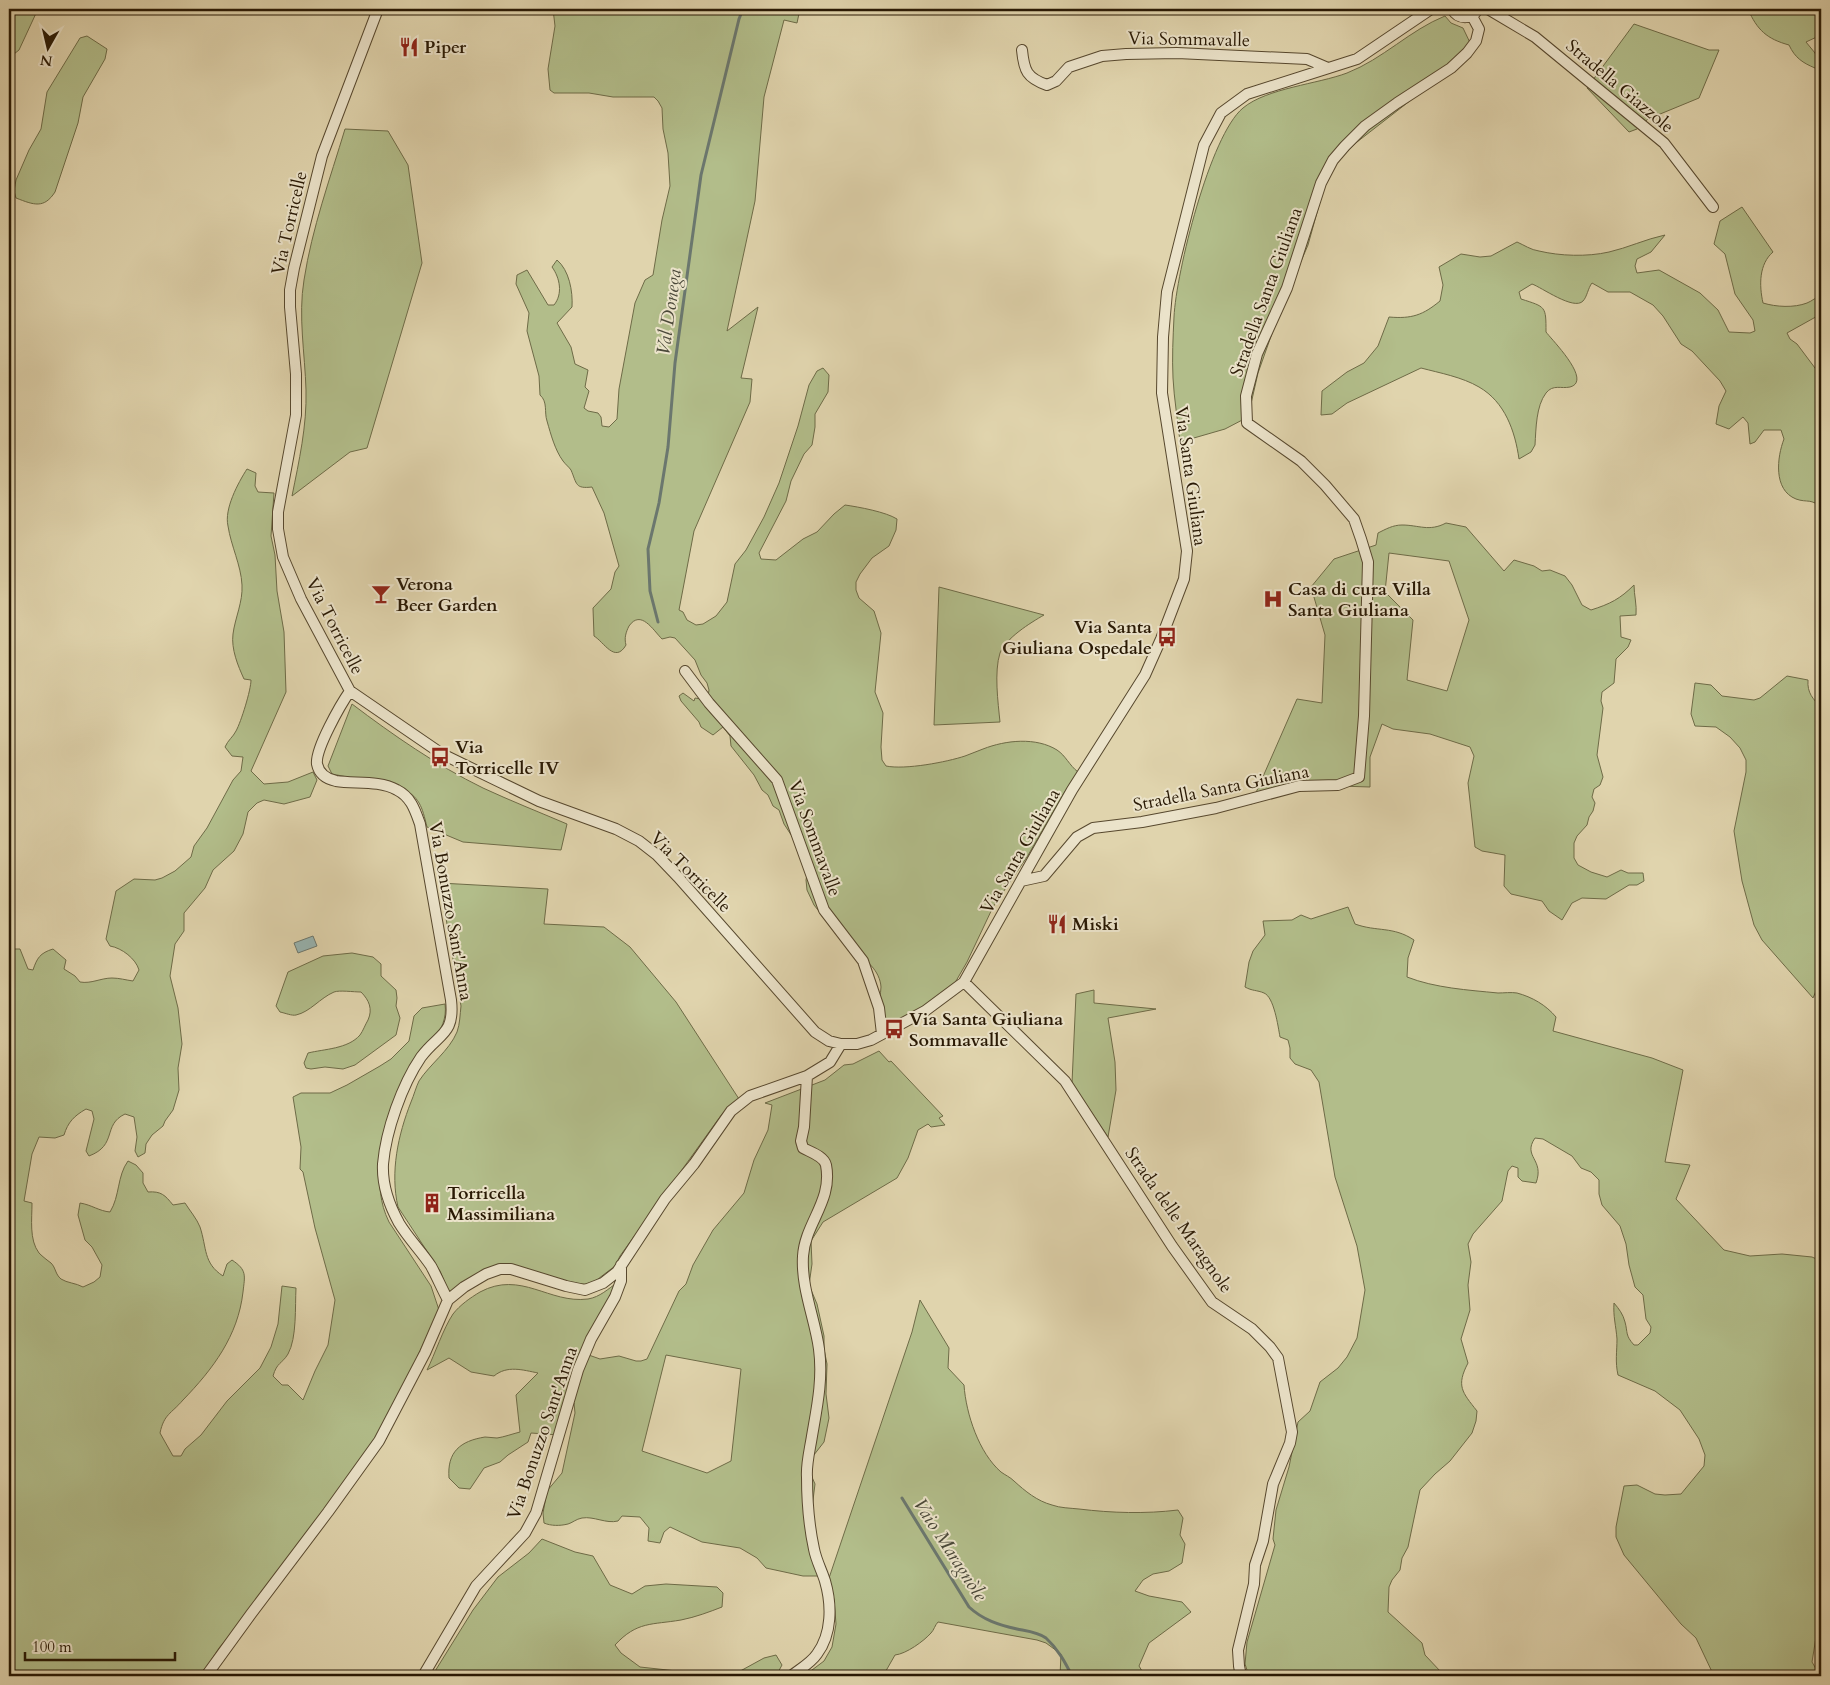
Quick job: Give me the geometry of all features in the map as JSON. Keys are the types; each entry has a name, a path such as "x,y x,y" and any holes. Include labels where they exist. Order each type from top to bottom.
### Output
{"street":[{"name":"Via Torricelle","path":"378,9 322,156 290,290 296,374 296,414 278,512 278,529 283,557 301,599 350,691 442,754 539,801 616,829 639,841 678,877 815,1032 829,1041 841,1044"},
{"name":"Via Santa Giuliana","path":"841,1044 857,1044 882,1034 925,1011 964,982 1072,790 1145,675 1161,639 1184,579 1187,551 1162,393 1163,337 1167,292 1204,145 1221,113 1247,94 1358,59 1430,9"},
{"path":"1452,9 1459,16 1466,18 1475,12"},
{"name":"Stradella Giazzole","path":"1488,9 1535,37 1664,143 1713,207"},
{"name":"Stradella Santa Giuliana","path":"1021,881 1044,876 1077,837 1093,828 1142,822 1216,808 1299,786 1338,785 1359,777 1364,716 1368,562 1354,519 1325,485 1301,461 1247,423 1246,396 1257,354 1287,288 1321,183 1333,160 1365,126 1451,68 1467,53 1476,41 1478,29 1475,12"},
{"name":"Via Sommavalle","path":"1022,50 1024,66 1028,74 1035,81 1047,85 1056,81 1069,66 1102,56 1126,54 1186,53 1307,59 1328,68"},
{"name":"Via Sommavalle","path":"685,671 709,704 777,780 824,910 863,961 879,1008 882,1034"},
{"name":"Via Bonuzzo Sant'Anna","path":"350,691 334,718 319,752 317,764 321,773 326,778 395,788 411,802 420,824 451,1000 453,1014 450,1025 411,1072 389,1131 383,1165 386,1194 399,1223 431,1266 448,1300"},
{"name":"Strada delle Maragnole","path":"964,982 1065,1081 1172,1246 1212,1302 1252,1329 1278,1358 1292,1432 1290,1442 1273,1484 1263,1541 1255,1565 1254,1584 1238,1650 1241,1676"},
{"name":"Via Bonuzzo Sant'Anna","path":"206,1676 318,1527 379,1441 426,1353 448,1300 464,1287 486,1274 500,1269 511,1269 585,1290 603,1283 617,1272 665,1199 694,1164 731,1111 750,1096 807,1076 830,1062 841,1044"},
{"path":"791,1676 816,1655 826,1640 829,1621 826,1583 814,1550 806,1476 820,1388 821,1368 819,1348 804,1279 803,1255 808,1234 824,1201 826,1191 826,1163 821,1158 802,1148 800,1141 804,1127 807,1076"},
{"name":"Via Bonuzzo Sant'Anna","path":"423,1676 476,1586 526,1533 536,1513 578,1370 591,1339 615,1297 621,1281 621,1264"}],"green space":[{"path":"9,9 38,9 19,50 9,58"},
{"path":"553,9 800,9 797,23 784,20 764,97 755,201 727,331 758,307 741,378 752,379 750,402 694,531 679,610 683,612 687,620 696,625 703,624 716,616 727,602 735,564 746,550 764,517 779,483 809,385 817,371 823,368 829,375 828,392 815,414 812,445 804,454 791,481 786,501 759,553 761,559 776,560 803,539 817,532 845,505 865,508 897,519 896,530 889,546 872,558 856,582 859,598 874,611 881,633 875,692 883,713 882,760 886,766 894,767 937,763 992,746 1021,741 1040,743 1057,750 1078,772 1027,857 993,907 956,981 949,990 935,1000 881,1030 878,1010 881,987 878,976 867,962 852,953 814,905 807,890 808,868 797,844 784,824 779,810 773,806 754,775 731,746 730,736 723,727 713,735 701,727 681,701 679,696 683,693 694,701 695,698 701,699 708,696 707,683 701,675 695,660 675,638 662,639 651,626 642,620 633,621 629,626 625,640 626,645 618,652 610,650 594,636 593,608 611,589 615,572 619,566 604,513 592,487 582,487 577,484 571,470 560,457 554,442 546,418 544,401 540,395 539,376 527,331 529,313 516,284 517,275 527,270 548,305 554,305 559,296 559,286 557,276 552,267 557,260 565,269 571,288 572,307 557,323 571,347 575,364 588,370 585,387 589,391 584,408 598,413 601,417 602,426 609,427 617,419 619,389 635,303 645,280 653,275 670,186 668,153 663,129 662,108 654,97 613,97 589,93 554,93 550,90 548,69 555,26"},
{"path":"1748,9 1821,9 1821,35 1806,42 1815,53 1819,63 1815,68 1800,59 1789,45 1775,40 1764,33 1755,23"},
{"path":"1445,16 1451,23 1463,28 1474,51 1357,142 1337,161 1326,180 1308,245 1281,308 1258,373 1248,417 1225,429 1180,442 1173,370 1176,296 1188,239 1207,174 1231,123 1243,108 1253,101 1279,91 1347,73 1373,60 1420,29"},
{"path":"1634,24 1709,50 1719,50 1699,98 1648,119 1637,129 1629,132 1587,88"},
{"path":"87,36 107,49 105,59 83,97 78,123 55,192 47,201 38,204 16,198 14,191 16,180 29,150 41,129 47,92 80,38"},
{"path":"345,129 388,131 408,165 422,263 367,448 350,452 292,496 302,443 306,403 302,321 304,280 317,223"},
{"path":"1742,207 1773,252 1765,262 1761,275 1763,303 1779,306 1796,306 1809,302 1821,294 1821,314 1787,333 1821,376 1821,508 1812,502 1796,499 1783,488 1779,472 1780,455 1784,439 1781,430 1764,430 1755,442 1750,444 1748,423 1743,417 1729,429 1716,424 1719,406 1726,391 1720,381 1692,351 1681,344 1663,316 1653,305 1630,292 1608,292 1592,283 1583,301 1579,303 1565,301 1532,284 1519,292 1521,299 1543,309 1546,317 1546,332 1569,360 1577,377 1576,383 1570,387 1554,388 1546,393 1538,411 1535,445 1531,452 1519,459 1515,438 1507,418 1496,401 1488,393 1465,381 1421,368 1347,403 1332,414 1321,415 1322,391 1347,372 1364,363 1378,346 1389,317 1411,317 1428,310 1440,301 1443,285 1439,267 1461,254 1480,257 1491,256 1517,242 1533,250 1547,253 1583,255 1601,254 1665,235 1651,252 1637,259 1635,266 1637,273 1659,270 1700,293 1718,310 1729,332 1750,333 1755,331 1753,320 1735,294 1725,254 1714,244 1720,221"},
{"path":"247,469 256,473 255,486 258,492 274,493 271,536 284,632 286,692 251,771 264,784 288,782 313,772 317,780 310,797 284,804 264,800 257,803 248,812 243,834 234,851 213,870 205,888 184,913 184,931 175,944 170,976 178,1008 182,1044 178,1068 179,1090 173,1110 163,1126 152,1135 146,1144 145,1153 138,1157 135,1151 137,1137 134,1117 125,1114 114,1124 104,1146 89,1156 86,1151 94,1119 92,1111 86,1109 72,1120 67,1126 64,1135 55,1138 39,1137 32,1154 24,1201 32,1203 32,1236 39,1253 51,1263 61,1279 83,1287 100,1277 102,1265 92,1247 85,1240 78,1215 80,1203 110,1212 124,1167 128,1161 136,1165 143,1173 143,1183 148,1192 162,1194 173,1205 185,1203 199,1224 209,1260 217,1271 223,1276 227,1264 232,1260 243,1270 244,1281 240,1308 230,1337 214,1364 168,1415 162,1427 160,1433 173,1456 181,1456 185,1449 201,1435 227,1401 260,1368 271,1347 278,1324 282,1286 296,1288 294,1331 288,1354 276,1368 273,1376 282,1385 288,1385 303,1400 328,1345 335,1300 315,1228 303,1172 300,1169 301,1147 293,1097 301,1093 330,1093 380,1066 391,1059 409,1041 414,1016 422,1008 445,1004 445,1014 439,1032 404,1080 384,1151 380,1179 383,1208 389,1222 431,1286 439,1310 387,1422 280,1575 219,1648 201,1676 9,1676 9,949 20,949 28,969 33,970 40,956 53,949 66,960 64,969 75,976 80,982 112,978 133,981 139,970 135,962 124,952 110,946 106,939 116,891 134,879 155,880 162,878 175,871 191,857 194,846 207,828 233,780 241,771 243,757 232,756 225,747 235,733 240,721 248,698 251,680 244,679 237,663 233,646 233,634 242,585 227,519 233,496"},
{"path":"1446,523 1466,527 1504,571 1514,560 1534,566 1542,571 1550,570 1565,576 1582,605 1591,610 1604,606 1624,594 1634,585 1636,615 1620,616 1621,637 1631,640 1628,647 1616,659 1614,683 1602,692 1601,701 1603,708 1597,755 1603,777 1600,785 1594,789 1592,797 1595,803 1587,825 1577,836 1574,843 1574,858 1578,865 1591,872 1607,877 1621,870 1628,873 1643,873 1644,881 1637,885 1629,885 1606,899 1582,898 1572,903 1562,920 1549,911 1542,901 1511,894 1504,886 1505,855 1482,851 1475,847 1468,783 1474,756 1470,747 1430,734 1393,729 1382,724 1370,757 1370,787 1309,785 1251,804 1297,699 1322,703 1325,635 1311,587 1334,559 1376,545 1378,533 1384,530 1399,525 1429,528","holes":["1389,553 1449,561 1469,620 1447,691 1407,680 1413,620 1385,592"]},
{"path":"939,587 1044,615 1013,636 1000,653 997,678 1000,722 934,725"},
{"path":"1787,676 1808,680 1810,692 1821,707 1821,979 1813,998 1762,940 1754,925 1742,881 1734,831 1746,772 1746,760 1740,748 1730,737 1716,727 1695,726 1691,714 1695,683 1711,685 1722,696 1754,700 1760,698"},
{"path":"352,704 448,770 483,788 567,824 561,850 463,842 427,827 419,803 406,790 332,774 328,766"},
{"path":"440,883 548,889 544,924 604,927 630,947 676,1002 739,1099 722,1114 620,1256 615,1266 594,1282 577,1284 505,1269 450,1295 440,1271 398,1207 395,1167 402,1127 419,1081 454,1039 459,1022 461,1006"},
{"path":"1348,907 1355,924 1392,931 1414,940 1408,958 1407,977 1429,984 1452,988 1523,995 1543,1005 1556,1017 1553,1031 1652,1058 1683,1070 1665,1162 1690,1165 1676,1199 1724,1250 1750,1256 1782,1254 1812,1257 1821,1261 1821,1606 1812,1662 1819,1674 1821,1673 1821,1676 1714,1676 1696,1638 1681,1624 1624,1555 1616,1537 1616,1527 1624,1486 1637,1485 1655,1494 1681,1494 1704,1466 1705,1455 1699,1439 1680,1410 1655,1391 1618,1375 1614,1303 1623,1316 1628,1336 1634,1345 1638,1345 1650,1333 1651,1327 1646,1319 1643,1295 1635,1287 1626,1244 1620,1226 1602,1205 1599,1194 1599,1180 1591,1172 1581,1168 1572,1156 1543,1139 1535,1138 1531,1150 1538,1169 1536,1183 1522,1181 1518,1177 1518,1168 1512,1166 1508,1171 1502,1201 1473,1234 1468,1244 1471,1262 1468,1285 1470,1310 1461,1339 1468,1363 1462,1378 1462,1388 1464,1394 1477,1411 1476,1421 1472,1433 1450,1461 1420,1490 1408,1547 1402,1558 1400,1570 1389,1587 1388,1612 1422,1643 1425,1655 1441,1672 1442,1676 1249,1676 1245,1664 1247,1642 1275,1545 1273,1539 1276,1510 1289,1467 1298,1422 1310,1411 1320,1382 1338,1368 1347,1357 1357,1338 1365,1290 1357,1246 1335,1177 1319,1082 1311,1070 1295,1064 1290,1058 1288,1040 1280,1037 1275,1012 1267,996 1264,993 1245,987 1249,962 1253,951 1265,935 1263,921 1292,920 1301,915 1311,919"},
{"path":"352,953 373,957 381,964 381,976 396,990 396,1006 400,1018 396,1035 355,1065 343,1069 325,1067 306,1068 304,1063 308,1053 336,1048 355,1040 368,1020 370,1008 368,1001 361,992 339,991 334,992 296,1015 280,1012 276,1006 288,972 323,956"},
{"path":"1094,990 1094,1003 1156,1009 1108,1018 1115,1062 1116,1090 1108,1137 1072,1083 1076,994"},
{"path":"879,1051 889,1062 891,1061 943,1116 939,1118 945,1125 931,1127 928,1124 918,1130 908,1158 897,1178 823,1222 811,1241 812,1264 809,1285 817,1304 824,1336 827,1364 826,1394 829,1418 824,1442 810,1460 808,1468 815,1484 811,1516 819,1569 818,1576 803,1576 766,1568 757,1558 740,1548 702,1542 670,1527 664,1532 660,1543 648,1541 649,1528 640,1517 622,1516 618,1521 614,1522 582,1518 568,1524 550,1525 544,1523 543,1513 547,1491 562,1473 575,1413 574,1403 559,1435 531,1433 528,1442 500,1462 484,1468 470,1489 459,1488 449,1478 450,1461 457,1449 476,1439 485,1437 497,1438 520,1432 516,1395 538,1373 510,1369 494,1376 471,1372 449,1358 427,1370 453,1314 476,1294 495,1286 522,1286 560,1297 588,1299 600,1295 618,1282 583,1353 600,1359 619,1356 636,1361 647,1359 679,1291 686,1284 693,1265 713,1230 744,1193 754,1160 768,1130 772,1105 765,1103 825,1080 844,1065 853,1064","holes":["666,1355 741,1369 731,1461 707,1473 642,1451"]},
{"path":"920,1300 949,1348 948,1368 964,1385 971,1420 980,1444 993,1464 1001,1472 1036,1498 1055,1506 1116,1512 1178,1510 1183,1518 1180,1535 1185,1544 1182,1563 1169,1571 1153,1574 1143,1580 1135,1591 1149,1596 1182,1602 1191,1612 1149,1643 1139,1666 1145,1676 1060,1676 1061,1654 1046,1643 938,1622 931,1633 919,1643 909,1650 895,1655 883,1676 804,1676 824,1661 832,1647 836,1624 834,1599 827,1584 912,1332"},
{"path":"542,1539 575,1552 593,1556 610,1585 632,1594 645,1586 666,1584 717,1587 723,1593 722,1607 687,1619 645,1625 623,1637 615,1645 621,1653 640,1667 733,1675 764,1658 776,1655 782,1665 776,1676 609,1676 591,1674 587,1676 432,1676 473,1610 498,1577 529,1553"}],"water":[{"path":"313,936 317,946 298,953 294,943"}],"waterway":[{"name":"Val Donega","path":"658,622 650,591 648,549 659,503 668,447 675,363 701,175 743,9"},
{"name":"Vaio Maragnòle","path":"902,1498 969,1607 992,1621 1036,1633 1046,1638 1058,1651 1072,1676"}],"place":[{"name":"Piper","path":"409,47"},
{"name":"Verona Beer Garden","path":"381,594"},
{"name":"Casa di cura Villa Santa Giuliana","path":"1273,599"},
{"name":"Via Santa Giuliana Ospedale","path":"1167,637"},
{"name":"Via Torricelle IV","path":"440,757"},
{"name":"Miski","path":"1057,924"},
{"name":"Via Santa Giuliana Sommavalle","path":"894,1029"},
{"name":"Torricella Massimiliana","path":"432,1203"}]}
